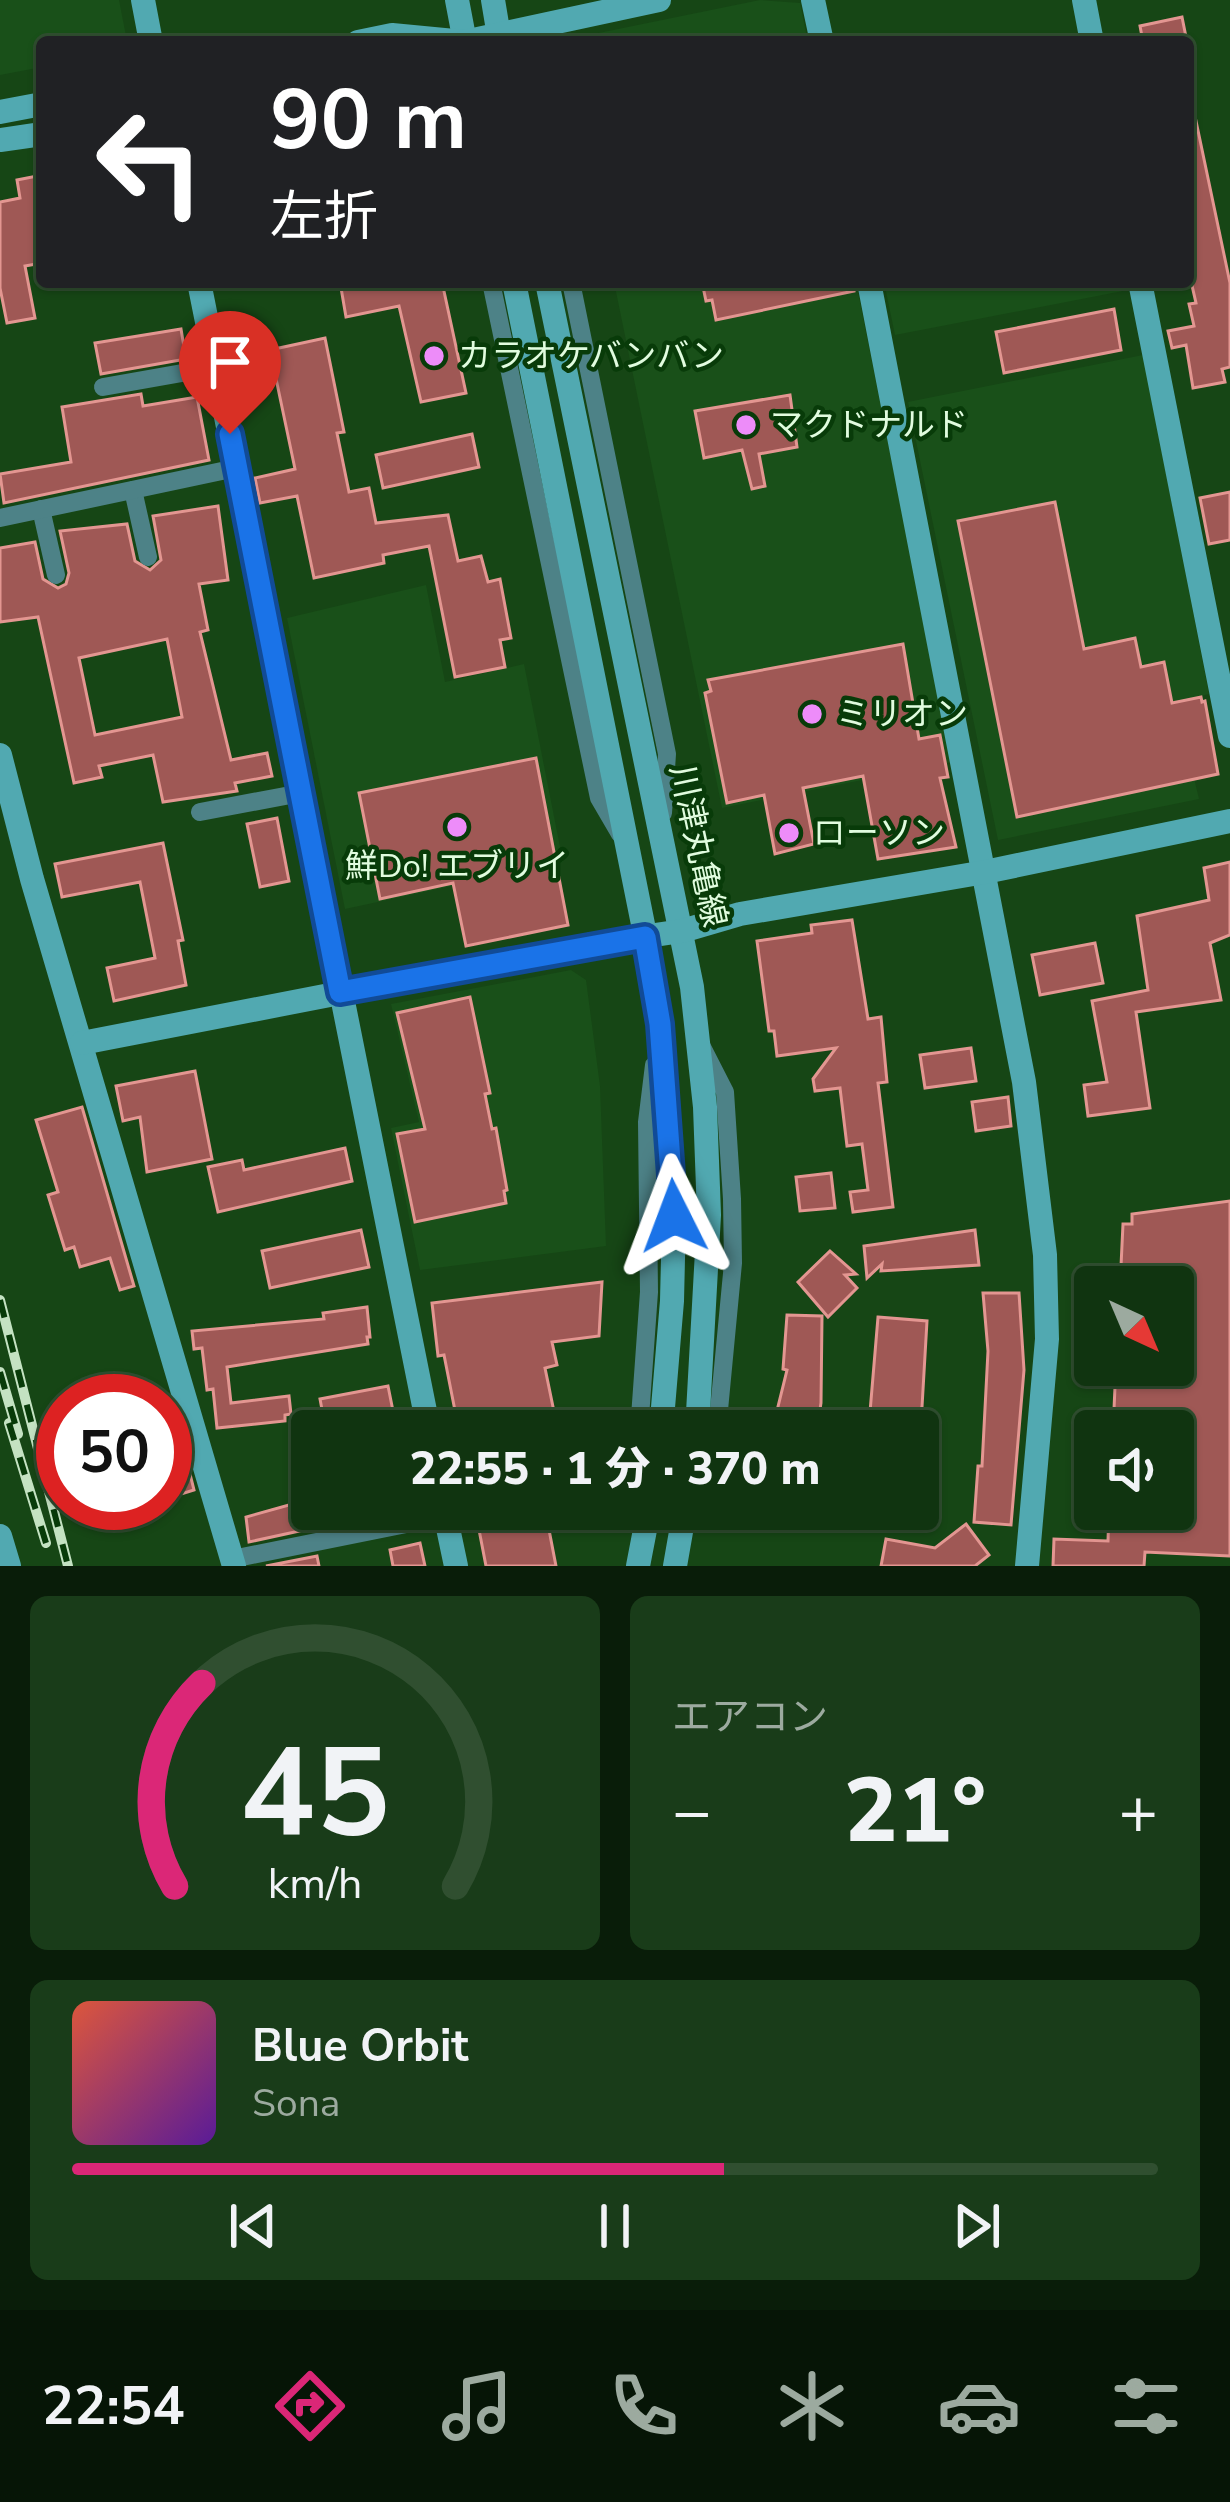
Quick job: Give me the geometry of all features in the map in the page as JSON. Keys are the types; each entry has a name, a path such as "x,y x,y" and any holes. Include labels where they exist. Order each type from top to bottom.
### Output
{"street":[{"path":"142,0 150,36"},
{"path":"457,0 464,36"},
{"path":"493,0 500,36"},
{"path":"508,36 659,0"},
{"path":"813,0 821,36"},
{"path":"1084,0 1091,36"},
{"path":"0,112 36,105"},
{"path":"0,140 36,135"},
{"path":"200,288 425,1410"},
{"path":"492,288 599,798 628,849"},
{"name":"川津丸亀線","path":"515,288 660,1024 674,1216 663,1410"},
{"name":"川津丸亀線","path":"549,288 682,931 698,1037 706,1107 709,1215 699,1410"},
{"path":"572,288 667,754 662,835"},
{"path":"870,288 1024,1082 1045,1255 1047,1339 1027,1566"},
{"path":"1141,288 1230,736"},
{"path":"103,387 216,367"},
{"path":"0,518 236,468"},
{"path":"133,490 148,557"},
{"path":"41,509 56,575"},
{"path":"0,755 32,879 233,1563 373,1530"},
{"path":"200,812 301,793"},
{"path":"82,1043 682,931 740,914 985,872 1230,821"},
{"path":"640,1410 649,1272 647,1122 660,1024"},
{"path":"698,1037 724,1092 732,1199 733,1263 719,1410"},
{"path":"449,1530 456,1566"},
{"path":"675,1566 682,1530"},
{"path":"0,1536 9,1566"}],"shaded area":[{"path":"0,0 119,0 126,36 36,36 36,68 0,75"},
{"path":"760,0 800,3 807,36 584,36"},
{"path":"615,288 857,288 952,762 722,808"},
{"path":"885,288 1128,290 895,335"},
{"path":"1143,355 1209,694 1176,702 1199,799 998,840 908,402"},
{"path":"426,585 445,682 524,664 563,862 345,909 287,618"},
{"path":"571,970 586,980 600,1086 606,1246 420,1270 391,1128 419,1122 391,1004"}],"building":[{"path":"1182,17 1186,36 1142,36 1140,26"},
{"path":"1194,121 1230,283 1230,367 1222,369 1225,382 1193,388 1186,345 1172,348 1168,331 1194,326 1189,304 1196,303"},
{"path":"36,176 36,264 25,266 35,318 7,323 0,288 0,202 20,198 17,180"},
{"name":"カラオケバンバン","path":"341,288 443,288 466,393 421,402 399,306 346,317"},
{"path":"703,288 854,291 716,320 712,300 706,301"},
{"path":"1114,309 1121,350 1004,373 996,332"},
{"path":"181,329 186,359 101,374 95,343"},
{"path":"325,338 344,432 337,433 349,492 369,488 376,523 448,515 458,561 481,556 488,582 500,579 511,638 500,640 505,667 455,677 429,546 383,555 384,563 314,578 297,496 260,503 255,478 295,469 270,350"},
{"path":"141,394 143,406 197,397 209,460 4,503 0,474 71,462 62,407"},
{"name":"マクドナルド","path":"790,395 797,447 759,454 765,486 752,489 742,450 704,458 695,411"},
{"path":"472,434 479,467 383,488 376,455"},
{"path":"1230,492 1230,540 1209,544 1200,498"},
{"path":"1055,502 1084,649 1135,638 1141,667 1164,662 1172,703 1201,697 1205,701 1218,774 1017,817 958,521"},
{"path":"218,506 228,580 199,584 208,630 200,632 231,760 267,753 272,776 235,783 237,791 163,802 153,755 99,766 102,777 74,783 38,617 0,622 0,548 35,542 43,579 58,588 66,584 69,573 60,531 127,524 135,561 150,570 161,560 153,516","holes":["167,639 182,717 95,735 79,658"]},
{"name":"ミリオン","path":"903,644 919,739 940,735 948,777 940,778 956,847 878,859 863,776 803,788 814,844 775,854 764,795 727,803 705,693 711,691 708,680"},
{"name":"鮮Do! エブリイ","path":"536,758 568,925 466,946 453,883 380,899 359,793"},
{"path":"277,818 289,881 260,887 247,824"},
{"path":"163,843 183,940 178,941 186,985 114,1001 107,968 155,958 140,882 62,897 55,864"},
{"path":"1230,862 1230,935 1210,943 1221,1000 1136,1012 1150,1108 1088,1116 1084,1085 1107,1082 1092,1001 1148,990 1137,916 1209,900 1204,868"},
{"path":"852,920 868,1019 881,1017 887,1082 878,1083 893,1207 853,1212 850,1192 868,1190 862,1144 847,1146 840,1088 815,1091 813,1079 836,1048 777,1056 757,941 812,933 811,925"},
{"path":"1095,943 1103,983 1040,995 1032,955"},
{"path":"470,997 506,1203 415,1222 397,1134 425,1129 397,1013"},
{"path":"971,1048 976,1081 925,1088 920,1055"},
{"path":"195,1071 212,1159 147,1172 140,1117 123,1121 116,1086"},
{"path":"1008,1097 1011,1126 976,1131 972,1102"},
{"path":"82,1107 134,1286 120,1290 110,1258 80,1267 74,1247 65,1250 48,1195 58,1192 36,1120"},
{"path":"345,1148 352,1181 218,1212 208,1167 242,1160 244,1170"},
{"path":"831,1173 835,1208 800,1211 796,1177"},
{"path":"1230,1201 1230,1556 1145,1552 1144,1566 1053,1566 1054,1539 1108,1541 1108,1530 1194,1530 1194,1410 1114,1410 1115,1386 1194,1386 1194,1266 1121,1266 1123,1224 1132,1224 1132,1214"},
{"path":"361,1230 369,1267 270,1288 262,1251"},
{"path":"975,1230 979,1265 881,1271 882,1264 867,1278 864,1246"},
{"path":"830,1251 856,1274 845,1275 857,1288 828,1317 798,1282"},
{"path":"602,1282 599,1336 552,1342 557,1365 545,1368 554,1410 455,1410 444,1355 438,1356 432,1303"},
{"path":"983,1293 1019,1293 1024,1370 1011,1525 974,1522 988,1351"},
{"path":"367,1307 368,1344 227,1367 231,1403 289,1396 291,1414 285,1415 285,1421 217,1428 213,1389 207,1390 202,1348 194,1349 192,1331 324,1319 323,1313"},
{"path":"787,1315 822,1316 820,1410 777,1410 787,1370 783,1369"},
{"path":"878,1317 927,1321 922,1407 870,1410"},
{"path":"388,1386 393,1410 322,1410 320,1399"},
{"path":"291,1504 291,1530 304,1530 249,1542 246,1517"},
{"path":"966,1524 989,1555 975,1566 881,1566 886,1539 935,1548"},
{"path":"479,1530 549,1530 556,1566 486,1566"},
{"path":"420,1543 425,1566 393,1566 390,1550"},
{"path":"317,1556 319,1566 266,1566"}],"railway":[{"path":"0,1300 68,1566"},
{"path":"0,1372 18,1434"},
{"path":"9,1423 46,1543"}],"place":[{"name":"カラオケバンバン","path":"434,356"},
{"name":"マクドナルド","path":"746,425"},
{"name":"ミリオン","path":"812,714"},
{"name":"鮮Do! エブリイ","path":"457,827"},
{"name":"ローソン","path":"789,833"}],"route":[{"path":"230,434 340,992 645,937 657,994 674,1216"}]}
